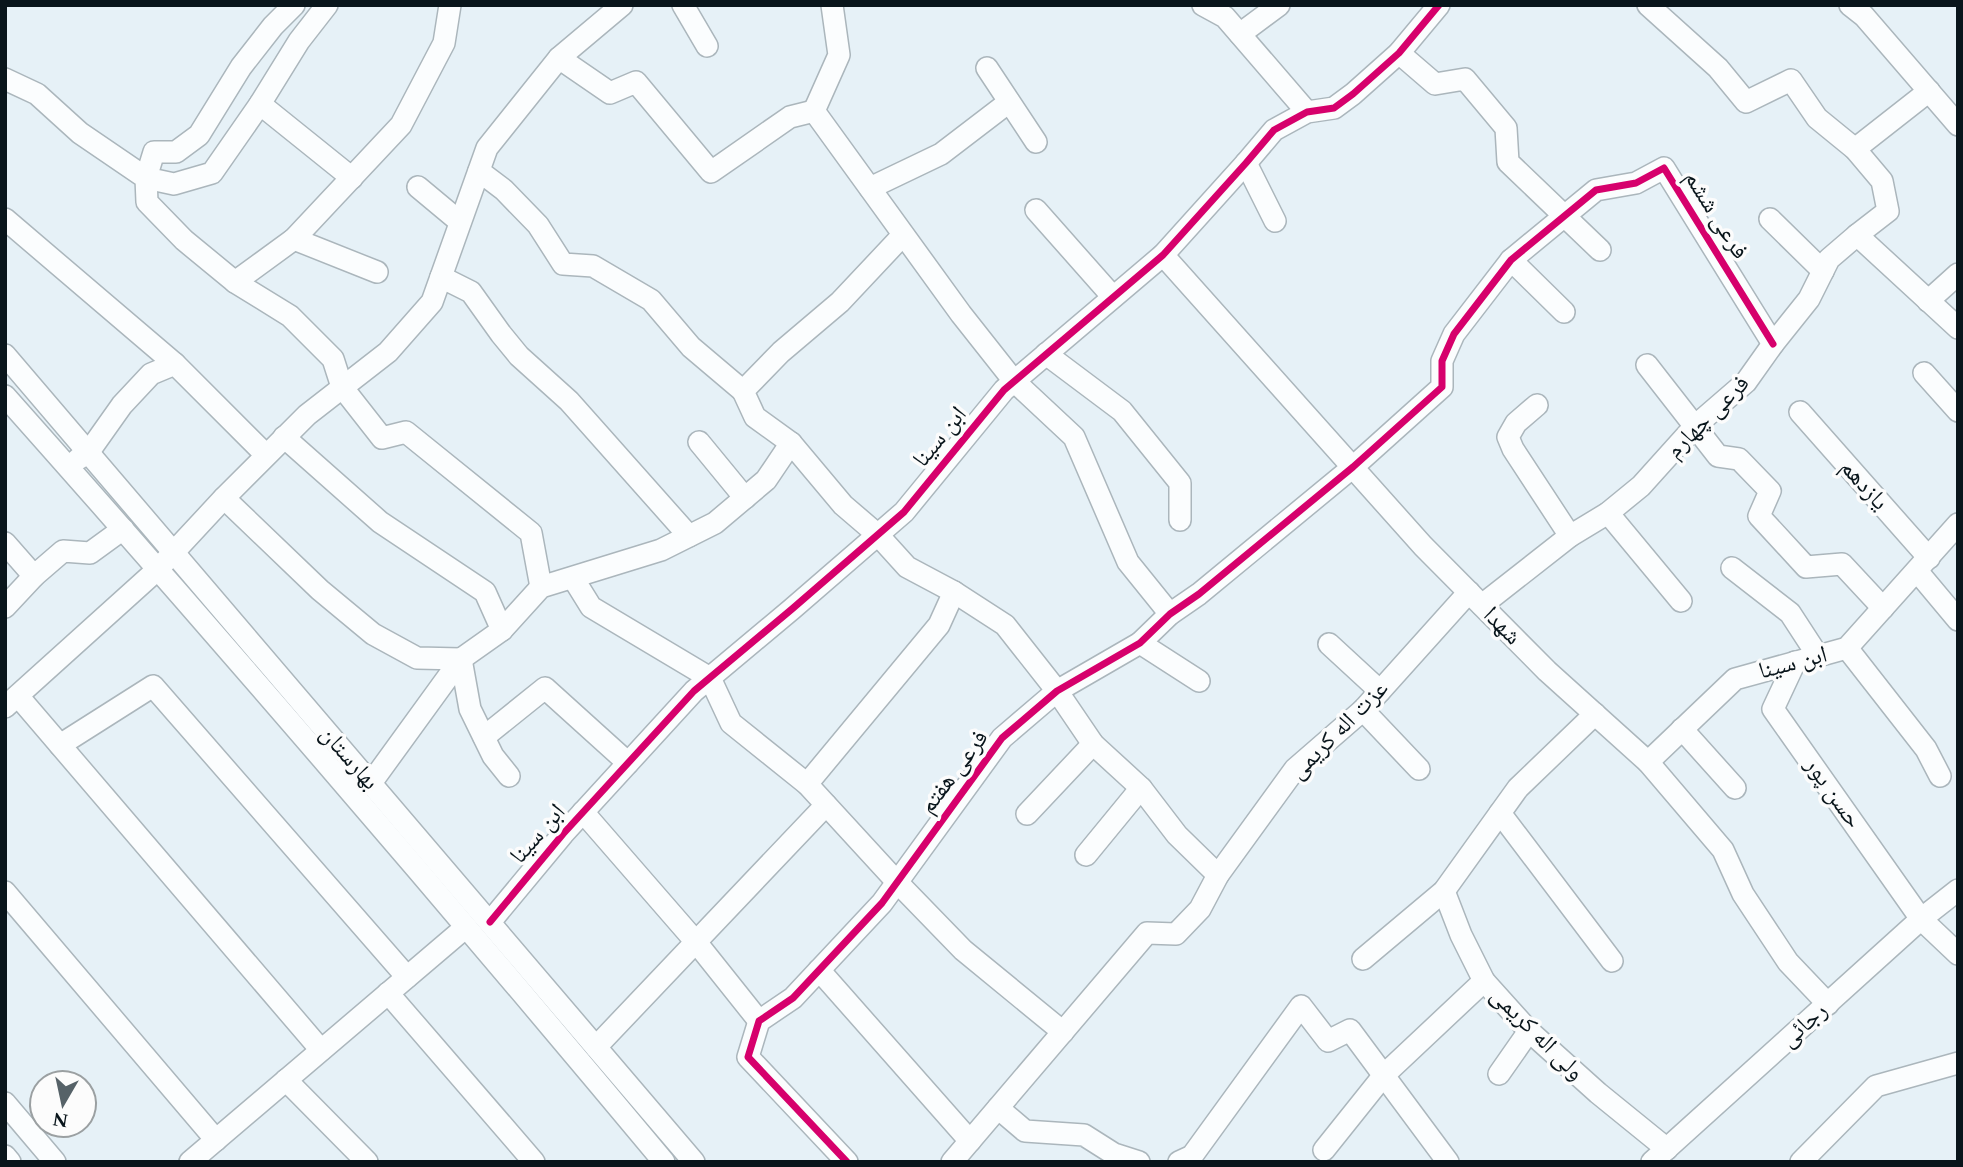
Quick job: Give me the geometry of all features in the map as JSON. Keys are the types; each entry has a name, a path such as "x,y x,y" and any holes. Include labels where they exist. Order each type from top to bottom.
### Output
{"street":[{"path":"294,5 272,26 240,67 199,135 176,152 154,152 146,178 148,202 184,240 236,282 290,316 333,359 342,387 382,438 407,432 531,533 541,587"},
{"path":"5,79 37,94 80,133 146,178 174,184 212,173 260,104 299,41 327,5"},
{"path":"236,282 294,239 401,125 444,43 450,5"},
{"path":"683,5 707,46"},
{"path":"814,111 839,55 832,5"},
{"path":"1203,5 1225,17 1307,112"},
{"path":"1240,34 1279,5"},
{"name":"ابن سینا","path":"490,922 583,812 694,691 904,512 1004,390 1163,255 1274,130 1307,112 1334,108 1353,94 1399,54 1439,5"},
{"name":"فرعی چهارم","path":"1475,599 1608,513 1641,486 1695,426 1746,382 1809,299 1829,259 1888,211 1882,181 1855,149 1817,118 1791,80 1746,102 1718,68 1648,5"},
{"path":"1850,5 1864,16 1958,125"},
{"path":"321,1050 60,745 12,702 158,569 307,415 388,352 432,302 487,148 559,58 618,7"},
{"path":"1399,54 1435,84 1465,79 1506,128 1508,162 1600,250"},
{"path":"559,58 610,93 636,82 710,172 790,117 814,111"},
{"path":"987,68 1037,142"},
{"path":"1855,149 1929,91"},
{"path":"870,188 941,154 1009,102"},
{"path":"260,104 352,178"},
{"path":"814,111 961,314 1014,381 1074,437 1128,562 1170,614"},
{"path":"1246,163 1275,221"},
{"name":"فرعی ششم","path":"1353,467 1442,387 1442,361 1454,334 1511,260 1596,190 1636,183 1664,168 1773,344"},
{"path":"479,171 505,190 538,225 563,264 593,266 651,300 691,347 743,391 755,418 792,443 843,505 878,535 907,568 954,592 1005,625 1058,691 1093,744 1141,788 1177,835 1218,875"},
{"path":"418,187 460,222"},
{"path":"1036,210 1113,297"},
{"path":"5,219 175,364 266,455"},
{"path":"1770,219 1823,271"},
{"path":"743,391 781,352 840,302 904,235"},
{"path":"1857,235 1958,328"},
{"path":"294,239 377,272"},
{"name":"شهدا","path":"1163,255 1423,546 1547,671 1648,762 1723,850 1743,894 1788,962 1828,1003"},
{"path":"1511,260 1564,312"},
{"path":"1928,301 1958,274"},
{"path":"441,278 471,292 519,356 569,401 689,536"},
{"path":"1046,354 1122,411 1172,472 1180,483 1180,520"},
{"name":"بهارستان","path":"5,355 694,1162"},
{"path":"67,466 88,453 122,405 151,374 175,364"},
{"path":"1647,365 1718,456 1739,459 1770,491 1759,516 1806,567 1842,564 1883,608"},
{"path":"1924,373 1958,411"},
{"name":"بهارستان","path":"5,396 158,569 466,927 664,1162"},
{"path":"1537,405 1516,424 1508,437 1513,449 1570,536"},
{"name":"یازدهم","path":"1800,412 1923,564 1958,620"},
{"path":"284,438 380,522 485,592 502,630"},
{"path":"698,442 745,498"},
{"path":"371,783 461,659 502,630 541,587 661,550 715,523 766,480 792,443"},
{"name":"فرعی هفتم","path":"759,1021 793,998 882,903 1002,738 1058,691 1140,643 1170,614 1199,594 1353,467"},
{"path":"224,498 320,590 373,634 417,658 461,659"},
{"path":"1608,513 1681,601"},
{"name":"ابن سینا","path":"1648,762 1735,679 1847,648 1958,524"},
{"path":"5,607 34,576 63,551 90,553 123,529"},
{"path":"5,544 34,576"},
{"path":"1732,568 1790,613 1818,656"},
{"path":"573,578 591,607 710,678 731,723 807,784 963,950 1063,1032 952,1162"},
{"path":"807,784 939,625 954,592"},
{"name":"عزت اله کریمی","path":"1063,1032 1147,933 1176,934 1184,926 1200,909 1218,875 1295,769 1363,710 1475,599"},
{"path":"1140,643 1199,681"},
{"path":"1329,644 1380,691"},
{"path":"1847,648 1926,749 1940,776"},
{"path":"461,659 470,709 494,757 509,776"},
{"name":"حسن پور","path":"1795,662 1773,709 1922,919"},
{"path":"60,745 153,685 407,977"},
{"path":"484,737 545,688 628,763"},
{"path":"1363,710 1419,769"},
{"path":"1363,959 1444,891 1518,788 1595,714"},
{"path":"1682,729 1735,788"},
{"path":"1027,814 1093,744"},
{"path":"1086,855 1141,788"},
{"path":"596,1047 826,805"},
{"path":"583,812 696,942 759,1021 748,1057 847,1162"},
{"path":"1500,813 1612,961"},
{"name":"رجائی","path":"1659,1155 1922,919 1958,890"},
{"name":"ولی اله کریمی","path":"1444,891 1461,935 1484,981 1529,1031 1598,1093 1659,1155"},
{"path":"5,892 216,1140"},
{"path":"1922,919 1953,942"},
{"path":"196,1160 466,927"},
{"path":"819,970 970,1141"},
{"path":"1324,1150 1384,1075 1484,981"},
{"path":"388,993 534,1162"},
{"path":"1180,1162 1192,1156 1301,1006 1328,1041 1350,1030 1448,1162"},
{"path":"1499,1073 1529,1031"},
{"path":"1801,1162 1876,1086 1958,1063"},
{"path":"286,1080 367,1162"},
{"path":"5,1103 55,1162"},
{"path":"998,1108 1025,1131 1084,1135 1114,1154 1139,1162"},
{"path":"5,1156 10,1162"}],"cycle path":[{"path":"490,922 563,834 694,691 904,512 1004,390 1163,255 1274,130 1307,112 1334,108 1353,94 1399,53 1439,5"},
{"path":"847,1162 748,1057 759,1021 793,998 882,903 1002,738 1057,691 1140,643 1170,614 1199,594 1353,467 1442,387 1442,361 1454,334 1511,260 1596,190 1636,183 1664,168 1773,344"}]}
